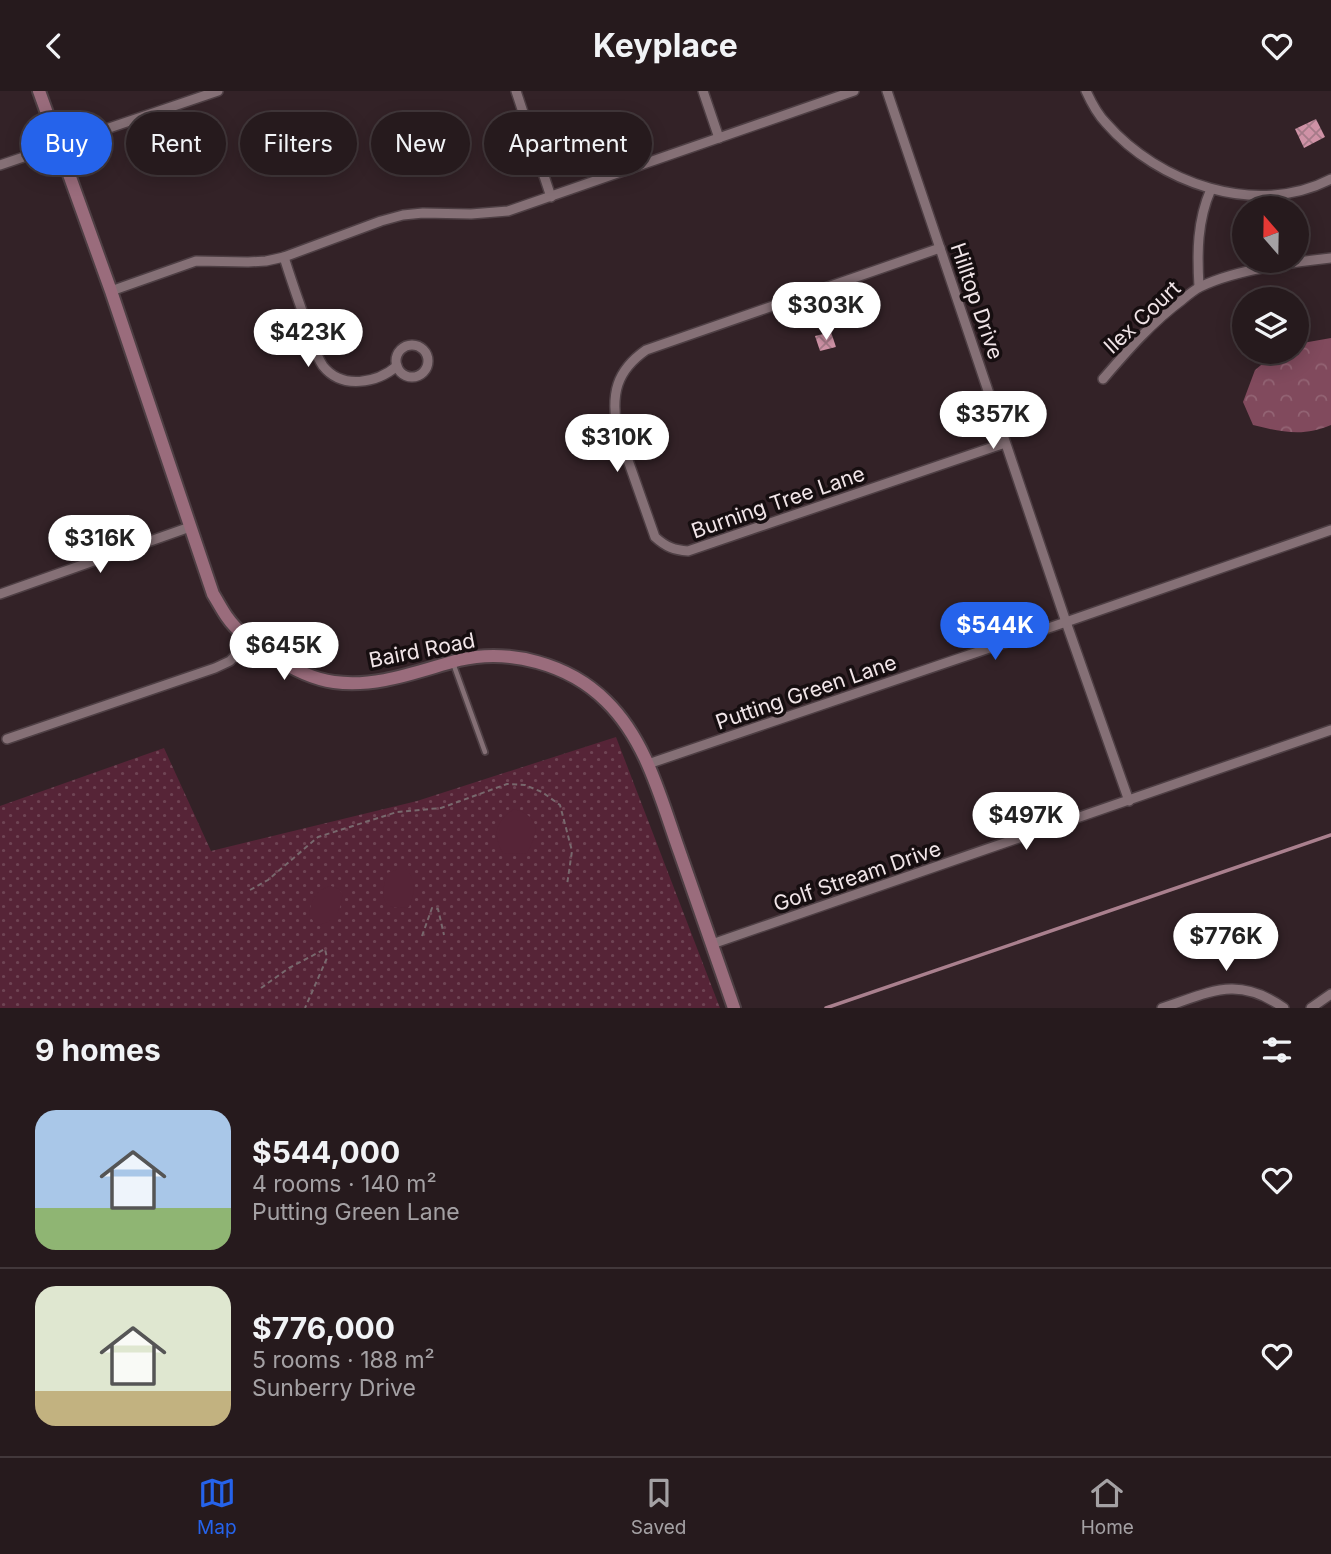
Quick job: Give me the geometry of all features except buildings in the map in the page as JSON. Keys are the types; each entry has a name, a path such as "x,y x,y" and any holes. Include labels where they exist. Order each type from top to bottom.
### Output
{"street":[{"name":"Baird Road","path":"39,91 46,112"},
{"path":"112,127 218,91"},
{"path":"516,91 551,197"},
{"path":"703,91 719,138"},
{"path":"111,291 196,261 248,263 284,257 403,215 508,211 854,91"},
{"name":"Hilltop Drive","path":"887,91 1129,801"},
{"path":"1086,91 1104,122 1145,158 1174,175 1211,189 1270,195 1299,191 1331,179"},
{"path":"0,165 21,158"},
{"name":"Baird Road","path":"69,175 213,594 227,617 240,632 280,661 296,670 333,682 385,680 453,662 482,657 507,657 553,667 591,688 607,702 630,731 648,764 734,1008"},
{"path":"1199,287 1197,252 1200,222 1211,189"},
{"name":"Burning Tree Lane","path":"940,248 646,350 634,358 618,382 614,405 617,429 655,537 664,545 688,551 1005,443"},
{"path":"284,257 323,366 339,378 350,381 364,381 388,373 397,366"},
{"name":"Ilex Court","path":"1102,379 1146,330 1199,287 1259,269 1331,258"},
{"path":"0,594 190,527"},
{"name":"Putting Green Lane","path":"648,764 1331,530"},
{"path":"7,739 215,668 230,661 250,640"},
{"name":"Golf Stream Drive","path":"712,944 1331,730"},
{"path":"1162,1008 1219,990 1238,988 1268,997 1284,1008"},
{"path":"1311,1008 1331,994"}],"lane":[{"path":"453,662 485,752"}],"path":[{"path":"250,890 268,880 318,838 397,812 441,808 507,784 525,785 542,792 560,805 572,851 567,885"},
{"path":"422,936 432,908 438,909 444,935"},
{"path":"261,988 289,968 325,949 327,958 306,1008"}],"shaded area":[{"path":"616,737 720,1008 0,1008 0,806 164,748 211,851 417,801"},
{"path":"514,809 523,812 533,821 534,838 527,853 503,854 497,829 502,819"},
{"path":"406,869 413,883 414,892 409,907 392,907 384,900 387,873"},
{"path":"331,886 342,893 341,905 332,919 316,925 309,915 311,905 318,893"}],"green space":[{"path":"1331,338 1331,425 1311,431 1292,432 1253,425 1243,402 1255,370 1262,364 1309,364 1309,342"}],"waterway":[{"path":"826,1008 1331,835"}]}
